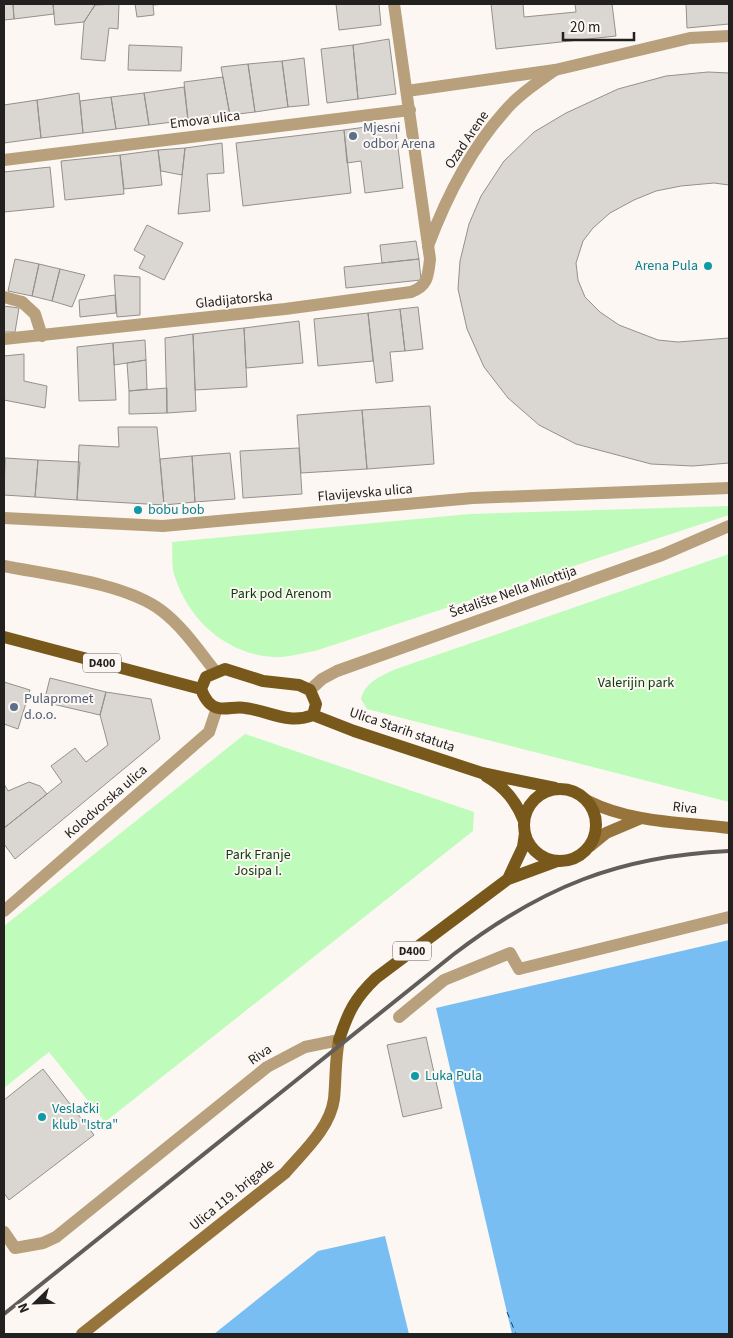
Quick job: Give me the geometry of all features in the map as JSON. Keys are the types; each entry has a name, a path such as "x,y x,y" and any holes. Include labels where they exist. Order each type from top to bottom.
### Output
{"main road":[{"name":"D400","path":"4,637 201,689"},
{"path":"226,669 263,681 299,685 310,690 316,704 313,715 301,720 285,719 245,708 217,708 206,700 201,689 206,677 226,669"},
{"name":"Ulica Starih statuta","path":"313,715 354,731 482,773 555,788"},
{"name":"Ulica Starih statuta","path":"482,773 506,790 519,808 524,827"},
{"path":"555,788 567,788 579,793 588,801 597,823 595,836 590,846"},
{"name":"D400","path":"508,879 524,847 524,827 527,810 534,799 544,792 555,788"},
{"name":"Riva","path":"588,801 609,812 639,819 729,828"},
{"name":"Riva","path":"590,846 606,833 639,819"},
{"path":"524,827 536,852 546,858 557,861"},
{"name":"D400","path":"339,1040 347,1017 360,994 376,978 508,879 557,861 569,860 581,855 590,846"},
{"name":"Ulica 119. brigade","path":"82,1334 285,1173 313,1141 323,1127 334,1101 339,1040"}],"street":[{"name":"Ozad Arene","path":"394,4 430,259 426,283"},
{"name":"Ozad Arene","path":"407,91 554,70 690,38 729,36"},
{"name":"Ozad Arene","path":"428,246 441,212 456,183 486,136 504,112 522,94 554,70"},
{"name":"Emova ulica","path":"4,160 410,110"},
{"name":"Gladijatorska","path":"4,339 314,306 411,292 426,283"},
{"path":"4,297 22,302 35,314 42,336"},
{"name":"Flavijevska ulica","path":"4,518 162,526 473,498 729,488"},
{"name":"Šetalište Nella Milottija","path":"310,690 322,678 337,671 662,555 729,526"},
{"path":"4,566 109,588 140,598 162,611 178,627 215,672"},
{"name":"Kolodvorska ulica","path":"4,911 209,732 217,708"},
{"path":"399,1017 444,980 510,953 518,969 729,916"},
{"name":"Riva","path":"4,1232 15,1248 43,1244 56,1236 267,1067 305,1047 339,1040"}],"green space":[{"name":"Park pod Arenom","path":"729,506 729,515 315,651 283,657 256,654 240,649 225,642 212,632 200,620 181,593 173,569 172,542 470,514"},
{"name":"Valerijin park","path":"729,554 729,802 367,709 361,699 370,684 379,677 396,669"},
{"name":"Park Franje Josipa I.","path":"245,734 474,812 473,831 105,1122 49,1052 4,1088 4,926"}],"water":[{"path":"729,940 729,1334 512,1334 436,1008"},
{"path":"385,1236 409,1334 214,1334 318,1251"}],"building":[{"path":"4,4 13,4 14,19 4,20"},
{"path":"13,4 53,4 54,14 14,19"},
{"path":"53,4 95,5 84,22 55,25"},
{"path":"119,4 118,29 109,28 105,61 81,59 84,22 95,5"},
{"path":"135,4 166,4 153,5 154,15 137,17"},
{"path":"336,4 379,4 381,25 339,30"},
{"path":"491,4 523,4 524,17 576,12 575,4 612,4 616,36 496,49"},
{"path":"686,4 729,4 729,24 687,28"},
{"path":"389,39 396,94 358,99 353,45"},
{"path":"129,45 182,47 181,71 128,70"},
{"path":"353,45 358,99 327,103 321,49"},
{"path":"304,58 309,105 288,107 282,61"},
{"path":"282,61 288,107 255,112 248,64"},
{"path":"248,64 255,112 230,115 221,67"},
{"path":"708,72 729,73 729,185 714,183 681,186 656,191 634,200 610,213 593,228 583,241 576,263 578,280 585,297 600,312 619,325 658,340 678,342 729,338 729,463 693,466 651,464 576,444 539,425 508,398 484,367 467,329 458,289 460,261 469,224 481,196 504,161 534,132 566,113 618,89 666,76"},
{"path":"223,77 230,115 188,120 184,82"},
{"path":"184,87 188,120 149,125 144,93"},
{"path":"79,93 83,133 41,138 37,100"},
{"path":"144,93 149,125 116,129 111,97"},
{"path":"111,97 116,129 83,133 80,101"},
{"path":"37,100 41,138 4,143 4,105"},
{"path":"395,123 403,188 365,193 361,161 347,163 344,130"},
{"path":"344,130 351,193 243,206 236,143"},
{"path":"222,143 224,173 207,174 210,211 178,214 185,148"},
{"path":"185,148 182,175 161,171 158,150"},
{"path":"158,150 162,185 124,189 120,155"},
{"path":"120,155 124,194 65,200 61,161"},
{"path":"50,167 54,207 4,212 4,172"},
{"path":"147,225 183,243 164,280 139,268 145,256 134,250"},
{"path":"416,241 419,259 382,263 380,245"},
{"path":"15,259 39,264 32,296 8,291"},
{"path":"419,259 421,280 346,288 344,267"},
{"path":"39,264 60,269 52,301 32,296"},
{"path":"60,269 85,275 72,307 52,301"},
{"path":"114,275 140,277 140,315 117,317"},
{"path":"115,295 116,313 80,317 79,300"},
{"path":"4,306 19,308 15,332 4,332"},
{"path":"418,307 423,349 405,351 400,309"},
{"path":"400,309 405,351 390,352 393,381 376,383 368,313"},
{"path":"368,313 373,361 318,366 314,319"},
{"path":"299,321 303,363 246,368 244,328"},
{"path":"244,328 247,387 195,390 193,334"},
{"path":"193,334 196,411 167,413 165,338"},
{"path":"145,340 146,360 114,365 113,343"},
{"path":"113,343 116,400 79,401 77,347"},
{"path":"24,354 24,381 47,386 45,408 4,400 4,356"},
{"path":"146,360 147,389 129,391 127,363"},
{"path":"167,388 167,413 129,414 129,391"},
{"path":"430,406 434,464 367,469 362,410"},
{"path":"362,410 367,469 301,473 297,415"},
{"path":"118,427 157,427 164,505 77,500 79,445 119,447"},
{"path":"299,448 302,494 243,498 240,451"},
{"path":"230,453 235,499 195,502 192,456"},
{"path":"192,456 195,502 164,505 160,459"},
{"path":"5,458 38,460 35,497 4,495"},
{"path":"38,460 80,462 77,500 35,497"},
{"path":"50,678 106,692 100,715 44,702"},
{"name":"Pulapromet d.o.o.","path":"4,682 30,690 18,729 4,724"},
{"path":"106,692 151,699 160,739 15,859 4,844 4,828 62,782 51,766 75,748 86,762 108,745 100,715"},
{"path":"29,782 40,786 47,794 4,828 4,784 8,791"},
{"name":"Luka Pula","path":"426,1037 442,1108 403,1117 387,1045"},
{"name":"Veslački klub \"Istra\"","path":"43,1069 94,1135 9,1200 4,1193 4,1100"}],"ferry route":[{"path":"507,1312 516,1334"}],"railway":[{"path":"4,1314 454,954 519,910 583,879 617,868 689,854 729,851"}],"place":[{"name":"Mjesni odbor Arena","path":"353,136"},
{"name":"Arena Pula","path":"708,266"},
{"name":"bobu bob","path":"138,510"},
{"name":"Pulapromet d.o.o.","path":"14,707"},
{"name":"Luka Pula","path":"415,1076"},
{"name":"Veslački klub \"Istra\"","path":"42,1117"}]}
